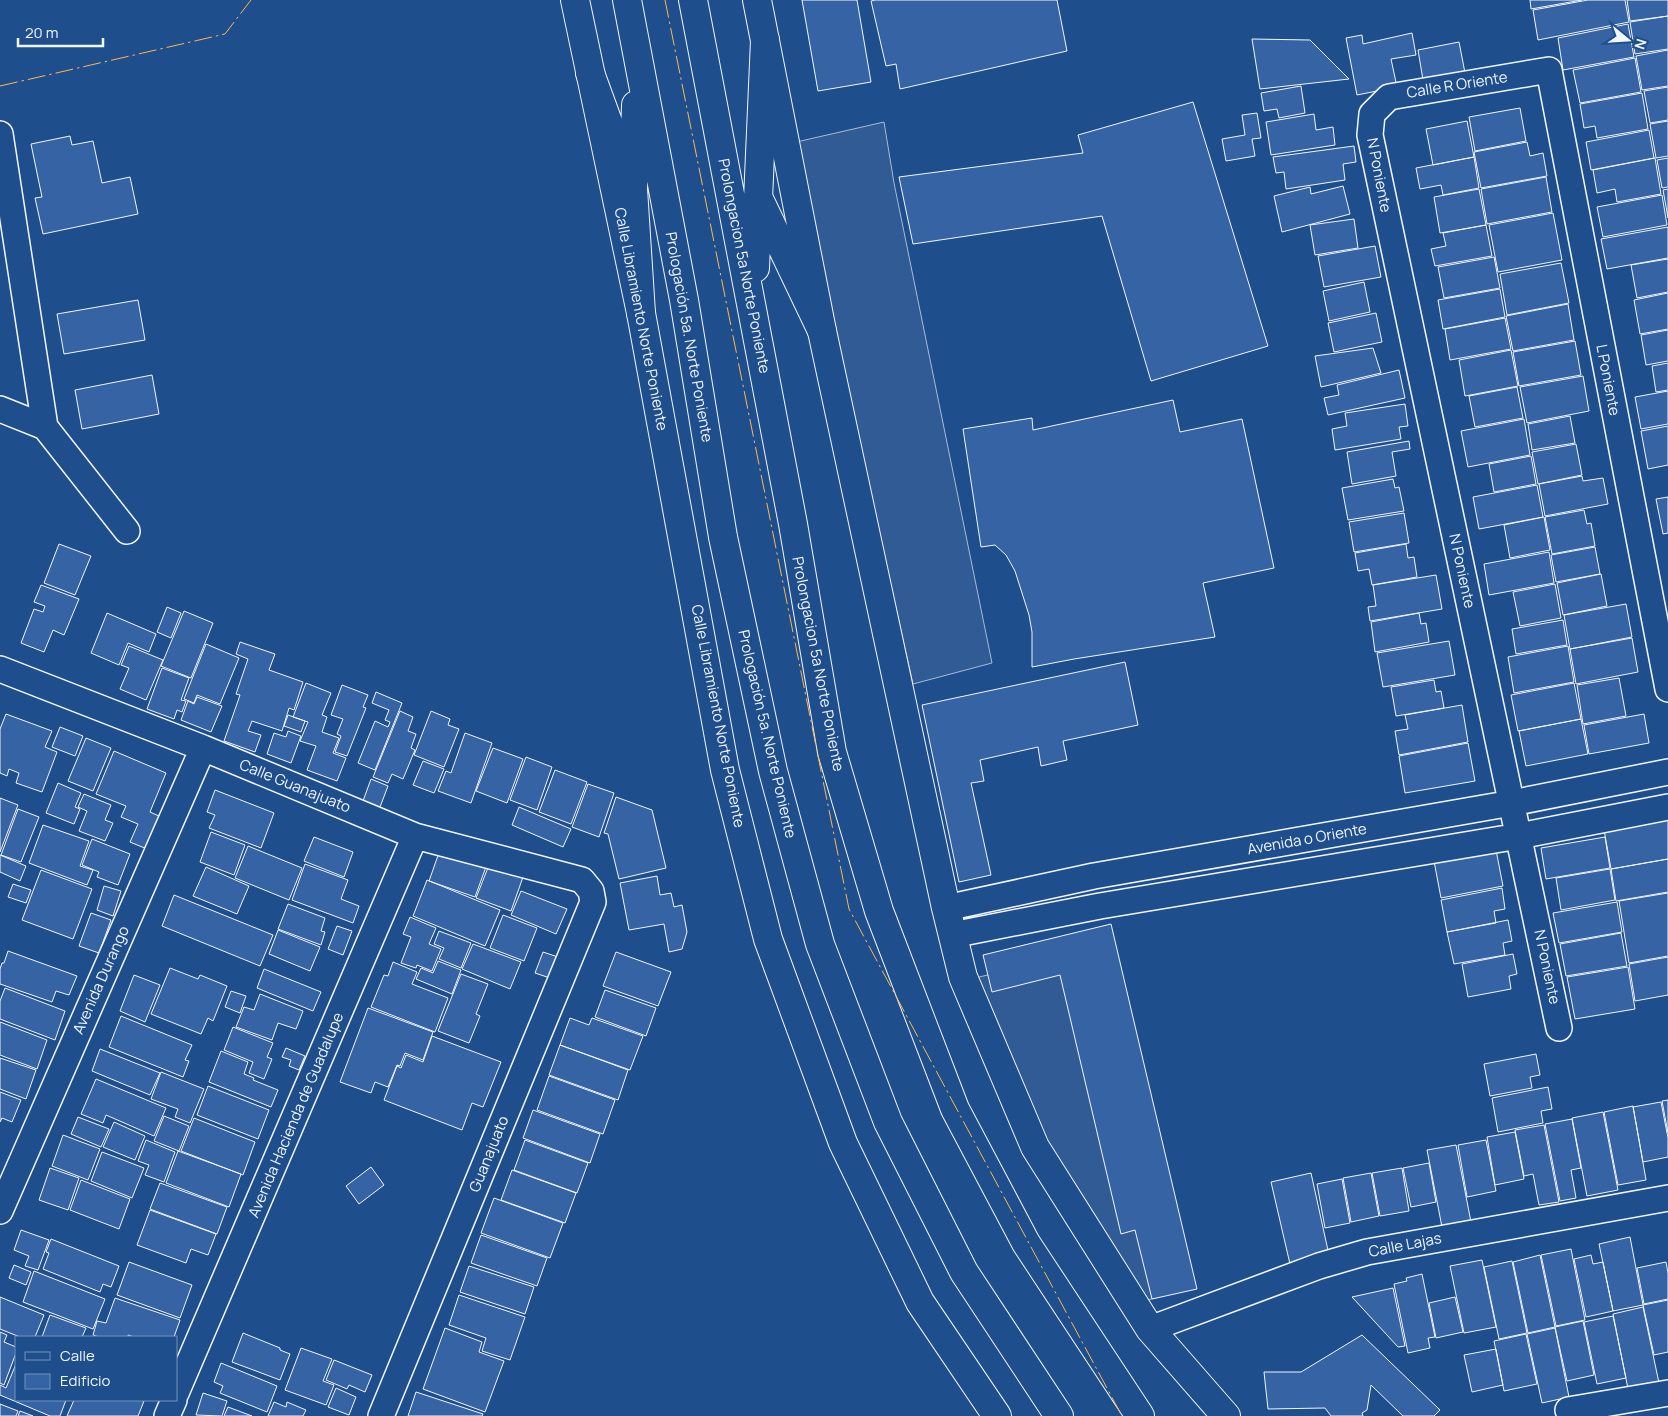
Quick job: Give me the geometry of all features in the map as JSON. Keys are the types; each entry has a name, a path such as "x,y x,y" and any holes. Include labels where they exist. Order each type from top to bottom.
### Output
{"main road":[{"name":"Calle Libramiento Norte Poniente","path":"575,0 642,313 725,770 768,939 847,1152 920,1302 997,1416"},
{"name":"Prologación 5a. Norte Poniente","path":"626,0 684,300 723,537 773,771 820,944 888,1122 955,1255 964,1272 1059,1416"},
{"name":"Prolongacion 5a Norte Poniente","path":"693,0 793,524 832,752 879,911 955,1109 1026,1243 1140,1416"},
{"path":"757,0 822,331 946,908 963,977 1035,1147 1150,1328 1226,1416"},
{"path":"753,314 765,40"},
{"path":"638,56 633,189 642,313"},
{"path":"590,72 633,189 684,300"},
{"path":"712,99 822,331"}],"street":[{"name":"Calle R Oriente","path":"1372,114 1389,97 1549,70"},
{"name":"L Poniente","path":"1549,70 1668,690"},
{"name":"N Poniente","path":"1372,114 1370,135 1559,1028"},
{"path":"0,134 45,427"},
{"path":"0,409 45,427 128,531"},
{"name":"Calle Guanajuato","path":"0,668 203,748 415,836 582,880 591,891"},
{"name":"Avenida Durango","path":"0,1211 203,748"},
{"name":"Avenida o Oriente","path":"946,908 1094,876 1512,803 1668,772"},
{"path":"952,935 1100,906 1519,836 1668,807"},
{"name":"Avenida Hacienda de Guadalupe","path":"178,1389 415,836"},
{"name":"Guanajuato","path":"380,1416 593,902 591,891"},
{"name":"Calle Lajas","path":"1150,1328 1319,1266 1367,1252 1668,1198"},
{"path":"1568,1410 1668,1393"},
{"path":"167,1416 174,1401"}],"shaded area":[{"path":"884,122 894,183 992,663 913,684 792,143"},
{"path":"1104,947 1189,1288 1145,1301 1047,1154 975,978"}],"building":[{"path":"802,0 857,0 871,82 818,91"},
{"path":"1057,0 1067,51 900,89 896,64 886,66 871,1"},
{"path":"1530,0 1582,0 1531,9"},
{"path":"1588,0 1625,0 1629,22 1538,40 1533,10"},
{"path":"1627,0 1668,0 1668,16 1630,21"},
{"path":"1668,16 1668,49 1635,54 1630,22"},
{"path":"1628,24 1634,57 1563,70 1558,38"},
{"path":"1412,33 1416,55 1391,59 1397,87 1357,95 1346,38 1362,35 1363,44"},
{"path":"1252,39 1310,40 1349,79 1260,89"},
{"path":"1459,42 1466,78 1424,86 1418,50"},
{"path":"1668,50 1668,86 1642,90 1636,56"},
{"path":"1635,58 1641,92 1580,103 1573,70"},
{"path":"1301,86 1305,113 1279,118 1277,109 1264,111 1261,93"},
{"path":"1668,87 1668,120 1650,123 1644,91"},
{"path":"1642,93 1648,129 1597,138 1595,126 1584,128 1580,104"},
{"path":"1193,102 1268,346 1151,381 1102,216 913,244 899,177 1083,153 1078,135"},
{"path":"1520,108 1526,141 1475,151 1469,117"},
{"path":"1257,113 1261,138 1252,139 1255,156 1226,161 1222,139 1245,135 1242,115"},
{"path":"1314,114 1316,130 1333,127 1335,145 1271,155 1266,122"},
{"path":"1467,121 1474,157 1433,165 1426,129"},
{"path":"1668,121 1668,156 1656,158 1650,124"},
{"path":"1649,130 1654,158 1591,170 1586,142"},
{"path":"70,136 72,145 93,141 102,183 130,177 138,214 43,234 35,198 42,197 31,144"},
{"path":"1527,142 1530,156 1543,153 1547,176 1481,188 1474,152"},
{"path":"1354,146 1356,162 1343,164 1345,180 1286,189 1284,172 1276,173 1273,157"},
{"path":"1474,157 1479,188 1443,195 1441,185 1420,189 1416,168"},
{"path":"1655,158 1661,194 1617,202 1615,189 1597,193 1593,170"},
{"path":"1668,158 1668,187 1662,188 1657,160"},
{"path":"1546,177 1552,212 1487,224 1481,189"},
{"path":"1343,186 1350,214 1282,232 1274,196 1310,187 1311,194"},
{"path":"1479,189 1486,225 1440,233 1434,197"},
{"path":"1668,189 1668,218 1663,190"},
{"path":"1662,195 1667,225 1603,237 1597,207"},
{"path":"1553,213 1562,260 1498,272 1489,225"},
{"path":"1354,219 1358,248 1315,255 1310,225"},
{"path":"1486,225 1492,256 1435,266 1431,249 1446,246 1443,233"},
{"path":"1668,227 1668,258 1607,269 1601,239"},
{"path":"1375,246 1381,277 1324,287 1318,256"},
{"path":"1494,257 1500,288 1444,298 1438,267"},
{"path":"1668,259 1668,292 1637,298 1631,265"},
{"path":"1561,263 1569,303 1507,315 1500,274"},
{"path":"1364,282 1370,312 1329,321 1323,291"},
{"path":"1500,289 1505,317 1443,329 1438,300"},
{"path":"1668,293 1668,329 1640,334 1634,300"},
{"path":"138,300 145,340 64,354 57,314"},
{"path":"1568,304 1574,340 1513,351 1506,316"},
{"path":"1376,313 1382,342 1334,352 1328,323"},
{"path":"1505,318 1511,349 1450,360 1445,329"},
{"path":"1668,330 1668,361 1646,365 1641,335"},
{"path":"1575,341 1581,375 1519,386 1513,352"},
{"path":"1373,348 1381,373 1321,387 1315,356"},
{"path":"1511,350 1518,386 1465,396 1459,360"},
{"path":"1668,363 1668,390 1656,392 1652,366"},
{"path":"1399,370 1405,398 1328,415 1324,398 1339,395 1337,385"},
{"path":"152,375 159,414 82,429 75,390"},
{"path":"1583,376 1589,411 1527,423 1520,387"},
{"path":"1517,387 1523,418 1475,427 1469,396"},
{"path":"1668,391 1668,424 1641,429 1635,397"},
{"path":"1173,400 1180,432 1242,419 1274,568 1203,583 1215,637 1032,667 1032,632 1029,615 1015,571 1006,555 995,545 981,547 963,429 1032,418 1033,430"},
{"path":"1405,404 1408,426 1399,427 1401,439 1335,450 1332,429 1347,426 1345,413"},
{"path":"1570,416 1575,443 1532,450 1528,424"},
{"path":"1524,419 1530,455 1468,467 1461,431"},
{"path":"1668,426 1668,465 1648,469 1641,431"},
{"path":"1409,441 1410,449 1392,452 1396,476 1352,484 1347,452"},
{"path":"1576,444 1582,475 1538,484 1532,452"},
{"path":"1531,456 1536,484 1494,492 1489,464"},
{"path":"1582,476 1583,481 1603,478 1608,504 1545,516 1539,484"},
{"path":"1393,479 1395,488 1399,487 1404,511 1348,520 1342,488"},
{"path":"1537,485 1543,517 1479,529 1473,497"},
{"path":"1668,497 1668,533 1663,534 1656,499"},
{"path":"1584,510 1587,524 1591,523 1595,546 1552,554 1545,517"},
{"path":"1404,513 1409,543 1354,552 1349,522"},
{"path":"1544,517 1550,550 1510,558 1504,525"},
{"path":"59,544 91,556 75,595 44,583"},
{"path":"1406,544 1408,558 1414,557 1417,577 1372,585 1369,569 1358,571 1355,553"},
{"path":"1595,547 1600,574 1556,582 1551,555"},
{"path":"1549,552 1554,583 1489,595 1484,564"},
{"path":"1601,574 1607,606 1563,615 1557,583"},
{"path":"1436,575 1442,609 1370,621 1368,607 1376,606 1373,585"},
{"path":"1555,584 1561,618 1520,626 1513,592"},
{"path":"41,585 79,599 64,635 53,630 44,652 21,643 34,609 43,612 45,606 34,602"},
{"path":"1626,604 1632,637 1570,649 1564,615"},
{"path":"167,607 181,613 171,638 157,632"},
{"path":"184,611 213,623 191,678 161,666"},
{"path":"107,613 156,634 149,652 128,643 119,665 91,653"},
{"path":"1419,613 1421,624 1426,623 1429,642 1375,652 1371,622"},
{"path":"1563,620 1567,645 1516,654 1512,629"},
{"path":"1632,638 1638,672 1576,684 1570,649"},
{"path":"1449,641 1455,675 1383,687 1377,653"},
{"path":"240,642 275,654 269,670 303,682 294,710 289,708 282,731 252,721 248,731 261,735 255,752 224,741 240,695 236,694 248,659 236,654"},
{"path":"206,644 239,658 220,704 197,695 194,703 184,699"},
{"path":"129,646 163,660 146,700 120,689 129,668 121,665"},
{"path":"1568,646 1574,682 1514,693 1508,657"},
{"path":"1125,662 1138,725 1063,741 1067,760 1041,766 1038,747 980,760 984,781 971,783 991,875 959,882 922,705"},
{"path":"162,668 189,678 181,700 186,701 182,712 177,710 174,719 147,709"},
{"path":"1619,678 1626,716 1583,724 1577,685"},
{"path":"1434,680 1436,692 1441,691 1444,708 1396,716 1391,687"},
{"path":"306,683 331,693 322,715 327,717 322,732 339,738 333,753 346,758 337,781 307,770 316,746 300,741 308,722 293,717"},
{"path":"1574,683 1581,719 1518,731 1511,695"},
{"path":"342,685 368,695 363,707 366,708 347,756 335,752 341,736 337,734 343,719 331,715"},
{"path":"376,692 402,703 375,770 358,763 375,721 388,727 390,722 385,720 389,710 372,703"},
{"path":"197,697 222,706 211,732 181,720 188,701 194,704"},
{"path":"1462,705 1468,742 1399,755 1395,731 1408,729 1405,715"},
{"path":"400,711 413,717 408,731 416,734 411,748 415,750 403,779 392,774 388,783 373,777"},
{"path":"431,711 450,719 448,725 459,729 444,767 414,755"},
{"path":"6,714 52,731 45,747 57,752 42,792 16,783 19,773 9,769 7,776 0,773 0,729"},
{"path":"1644,714 1649,743 1589,754 1584,725"},
{"path":"288,715 305,721 301,732 284,726"},
{"path":"1581,719 1588,754 1526,766 1519,731"},
{"path":"60,727 83,736 75,756 52,747"},
{"path":"288,731 301,736 291,763 267,754 274,733 286,737"},
{"path":"465,733 492,743 471,803 438,791 446,771 451,773"},
{"path":"86,738 111,748 93,791 68,781"},
{"path":"1468,743 1475,781 1405,793 1399,756"},
{"path":"493,748 523,759 507,803 476,791"},
{"path":"114,751 166,773 150,812 161,817 147,849 130,842 138,824 121,817 126,806 96,794"},
{"path":"526,757 552,767 537,810 510,800"},
{"path":"423,761 444,769 434,793 413,785"},
{"path":"555,770 587,782 571,824 539,812"},
{"path":"371,779 388,786 380,807 363,801"},
{"path":"58,783 81,793 75,807 80,809 74,824 46,813"},
{"path":"588,784 614,793 599,837 572,827"},
{"path":"215,790 274,813 261,848 209,828 215,815 207,812"},
{"path":"84,794 111,805 105,820 113,823 105,841 79,831 87,811 78,807"},
{"path":"616,797 652,810 666,868 619,879 608,834 604,833"},
{"path":"0,798 18,805 0,852"},
{"path":"519,807 571,829 563,847 512,825"},
{"path":"18,809 39,817 21,862 1,855"},
{"path":"1668,816 1668,859 1611,869 1603,824"},
{"path":"43,825 89,841 80,866 93,870 87,885 29,863"},
{"path":"211,832 245,845 234,875 200,862"},
{"path":"314,837 353,852 344,877 304,861"},
{"path":"1605,837 1610,868 1546,879 1541,848"},
{"path":"92,839 130,854 118,885 97,877 99,872 82,865"},
{"path":"248,846 302,868 289,900 235,878"},
{"path":"441,847 487,864 475,897 429,881"},
{"path":"1496,850 1503,886 1441,898 1434,861"},
{"path":"0,855 26,866 20,881 0,872"},
{"path":"1668,859 1668,892 1616,901 1611,869"},
{"path":"305,864 348,880 341,899 359,906 353,923 292,900"},
{"path":"489,865 523,877 511,911 476,898"},
{"path":"206,867 249,886 237,914 193,896"},
{"path":"1610,869 1615,900 1561,910 1556,878"},
{"path":"41,870 92,889 73,939 22,920"},
{"path":"657,876 660,895 671,893 674,907 682,905 687,932 682,949 669,952 664,924 629,930 620,883"},
{"path":"427,880 500,910 485,946 413,916"},
{"path":"13,884 31,890 26,903 8,897"},
{"path":"104,886 121,891 113,916 97,910"},
{"path":"1502,888 1505,909 1494,911 1496,923 1447,932 1441,900"},
{"path":"521,891 567,909 556,934 511,915"},
{"path":"1668,893 1668,956 1629,963 1619,901"},
{"path":"174,895 273,935 260,966 162,926"},
{"path":"1617,902 1622,932 1559,943 1553,913"},
{"path":"288,904 325,918 321,931 325,932 321,945 278,929"},
{"path":"91,913 111,920 99,953 79,946"},
{"path":"503,915 537,928 524,961 490,948"},
{"path":"410,917 436,928 429,944 441,949 432,971 417,965 416,968 401,963 411,937 403,934"},
{"path":"1508,920 1512,941 1503,943 1505,955 1454,964 1447,932"},
{"path":"1111,924 1197,1289 1152,1299 1135,1230 1121,1234 1060,975 992,992 983,955"},
{"path":"337,926 352,931 343,955 328,949"},
{"path":"278,930 320,947 310,971 269,954"},
{"path":"439,931 471,943 461,968 439,959 444,948 434,944"},
{"path":"1621,933 1627,966 1566,976 1560,944"},
{"path":"473,944 521,962 510,989 462,969"},
{"path":"8,951 77,976 69,995 56,991 52,1002 0,984 0,969"},
{"path":"543,952 558,957 550,978 535,973"},
{"path":"616,952 671,972 658,1006 603,986"},
{"path":"1513,954 1517,974 1509,976 1511,989 1468,997 1462,964"},
{"path":"1668,957 1668,995 1635,1001 1629,964"},
{"path":"438,961 461,970 452,994 416,979 421,968 433,973"},
{"path":"393,962 417,972 412,984 448,998 435,1032 371,1007 384,975 388,976"},
{"path":"1628,967 1635,1009 1575,1019 1567,977"},
{"path":"170,968 198,979 200,975 227,986 213,1021 208,1018 201,1034 151,1014"},
{"path":"264,969 321,992 313,1011 257,988"},
{"path":"461,974 488,984 476,1014 480,1016 469,1043 438,1031"},
{"path":"134,975 160,985 145,1022 120,1011"},
{"path":"5,988 65,1011 55,1040 0,1019 0,1001"},
{"path":"605,990 656,1008 646,1036 595,1017"},
{"path":"231,991 246,996 240,1013 225,1007"},
{"path":"260,994 303,1011 296,1029 278,1023 272,1040 236,1027 244,1007 254,1010"},
{"path":"368,1008 433,1032 423,1060 405,1053 400,1066 397,1065 388,1087 375,1082 371,1093 340,1082"},
{"path":"121,1016 192,1045 185,1060 189,1061 183,1077 109,1047"},
{"path":"570,1018 589,1025 592,1018 643,1036 630,1070 560,1045"},
{"path":"0,1022 47,1040 37,1069 0,1055"},
{"path":"233,1027 273,1043 267,1057 272,1059 264,1079 249,1073 253,1062 224,1050"},
{"path":"432,1036 501,1062 483,1107 472,1103 462,1130 384,1100 397,1066 401,1068 406,1055 423,1062"},
{"path":"560,1045 628,1070 618,1100 549,1075"},
{"path":"286,1048 305,1056 299,1070 289,1066 291,1060 282,1057"},
{"path":"100,1049 160,1073 150,1095 92,1071"},
{"path":"221,1051 248,1062 244,1074 254,1078 253,1080 278,1090 271,1107 209,1082"},
{"path":"1536,1054 1540,1075 1530,1077 1532,1088 1490,1096 1484,1064"},
{"path":"0,1058 36,1070 26,1099 0,1089"},
{"path":"161,1072 204,1089 190,1123 175,1117 178,1109 151,1099"},
{"path":"549,1076 615,1100 603,1134 537,1110"},
{"path":"96,1079 166,1108 154,1136 106,1115 103,1123 81,1114"},
{"path":"208,1086 269,1110 258,1139 197,1115"},
{"path":"1548,1087 1552,1109 1541,1111 1543,1123 1498,1132 1492,1098"},
{"path":"0,1092 21,1100 12,1122 2,1118 0,1122"},
{"path":"1668,1100 1668,1133 1662,1101"},
{"path":"1661,1102 1668,1138 1668,1157 1643,1162 1633,1107"},
{"path":"1633,1106 1646,1180 1618,1185 1604,1112"},
{"path":"533,1110 600,1134 590,1163 523,1138"},
{"path":"1603,1112 1618,1190 1587,1196 1572,1118"},
{"path":"164,1116 189,1126 179,1151 154,1141"},
{"path":"78,1117 109,1129 101,1147 71,1134"},
{"path":"194,1118 255,1142 243,1175 181,1151"},
{"path":"1572,1119 1581,1168 1571,1170 1576,1198 1560,1201 1545,1124"},
{"path":"114,1122 145,1136 135,1160 103,1147"},
{"path":"1544,1125 1559,1202 1539,1205 1533,1174 1524,1176 1515,1130"},
{"path":"1515,1132 1524,1179 1495,1185 1487,1137"},
{"path":"63,1135 100,1149 88,1180 52,1166"},
{"path":"146,1140 175,1152 164,1182 145,1175 149,1165 138,1161"},
{"path":"525,1140 588,1163 577,1193 514,1170"},
{"path":"1486,1140 1496,1191 1467,1197 1458,1145"},
{"path":"1456,1145 1471,1222 1442,1227 1427,1150"},
{"path":"178,1151 241,1174 229,1207 166,1183"},
{"path":"102,1152 144,1168 132,1198 91,1181"},
{"path":"1429,1163 1436,1202 1411,1207 1403,1168"},
{"path":"371,1167 384,1185 359,1204 346,1186"},
{"path":"50,1168 79,1178 68,1210 39,1200"},
{"path":"1402,1168 1409,1211 1380,1216 1372,1173"},
{"path":"512,1170 576,1193 565,1223 501,1200"},
{"path":"1311,1173 1329,1255 1290,1264 1271,1182"},
{"path":"1371,1173 1379,1216 1351,1222 1343,1178"},
{"path":"1342,1179 1350,1223 1325,1228 1317,1184"},
{"path":"81,1180 130,1199 119,1229 70,1210"},
{"path":"160,1183 227,1207 217,1234 150,1209"},
{"path":"494,1198 563,1223 550,1258 481,1233"},
{"path":"150,1210 216,1234 208,1255 191,1249 186,1263 137,1245"},
{"path":"21,1230 49,1240 38,1270 25,1266 29,1256 14,1250"},
{"path":"481,1235 547,1258 537,1286 471,1263"},
{"path":"1630,1237 1643,1305 1613,1311 1599,1244"},
{"path":"51,1239 119,1266 111,1287 103,1284 100,1292 43,1269 49,1253 46,1252"},
{"path":"1571,1249 1585,1320 1556,1326 1541,1255"},
{"path":"1540,1255 1555,1327 1528,1333 1513,1262"},
{"path":"1591,1255 1593,1264 1603,1262 1613,1311 1586,1317 1574,1259"},
{"path":"1482,1260 1496,1327 1464,1333 1450,1266"},
{"path":"1512,1261 1527,1333 1499,1339 1484,1267"},
{"path":"129,1262 192,1285 180,1318 117,1295"},
{"path":"1666,1262 1668,1299 1644,1304 1637,1268"},
{"path":"14,1265 31,1272 26,1285 9,1278"},
{"path":"469,1266 534,1287 525,1314 460,1292"},
{"path":"34,1271 105,1299 93,1329 23,1302"},
{"path":"1422,1274 1435,1337 1428,1338 1430,1348 1408,1353 1394,1284 1407,1281 1406,1278"},
{"path":"1393,1288 1405,1346 1398,1347 1352,1297"},
{"path":"459,1295 525,1317 510,1360 482,1351 486,1338 449,1325"},
{"path":"0,1297 44,1315 35,1336 18,1336 0,1329"},
{"path":"1455,1297 1463,1332 1436,1338 1429,1303"},
{"path":"115,1298 180,1320 174,1336 93,1335 97,1321 106,1323"},
{"path":"1668,1300 1668,1352 1654,1355 1643,1305"},
{"path":"1643,1307 1659,1383 1628,1389 1613,1314"},
{"path":"50,1315 86,1328 82,1336 42,1336"},
{"path":"1613,1316 1626,1378 1597,1384 1584,1322"},
{"path":"1583,1321 1594,1375 1567,1381 1555,1327"},
{"path":"445,1328 482,1342 479,1352 504,1361 485,1412 423,1389"},
{"path":"1555,1328 1569,1397 1542,1403 1527,1334"},
{"path":"0,1332 7,1335 4,1342 15,1347 15,1356 4,1385 0,1383"},
{"path":"243,1333 290,1354 280,1380 232,1362"},
{"path":"1526,1334 1537,1384 1504,1391 1494,1341"},
{"path":"1362,1335 1440,1410 1434,1416 1403,1416 1371,1385 1367,1410 1362,1413 1363,1416 1331,1416 1325,1408 1268,1409 1264,1372 1301,1372"},
{"path":"301,1348 332,1359 323,1381 334,1385 326,1405 285,1390"},
{"path":"1496,1349 1503,1385 1472,1392 1464,1355"},
{"path":"334,1360 372,1375 365,1392 349,1385 347,1389 326,1380"},
{"path":"221,1363 277,1386 267,1412 220,1393 223,1386 214,1382"},
{"path":"15,1366 15,1401 66,1401 60,1416 50,1416 0,1395 0,1385 6,1388"},
{"path":"336,1388 356,1397 349,1415 328,1407"},
{"path":"416,1392 483,1414 482,1416 408,1416"},
{"path":"203,1393 227,1401 222,1416 196,1415"},
{"path":"74,1401 144,1401 138,1416 67,1416"},
{"path":"274,1402 286,1407 287,1402 306,1410 303,1416 268,1416"},
{"path":"0,1404 18,1411 16,1416 0,1416"},
{"path":"228,1407 252,1416 224,1416"},
{"path":"20,1411 33,1416 18,1416"}],"power":[{"path":"0,86 225,34 251,0"},
{"path":"665,0 849,909 1122,1416"}]}
